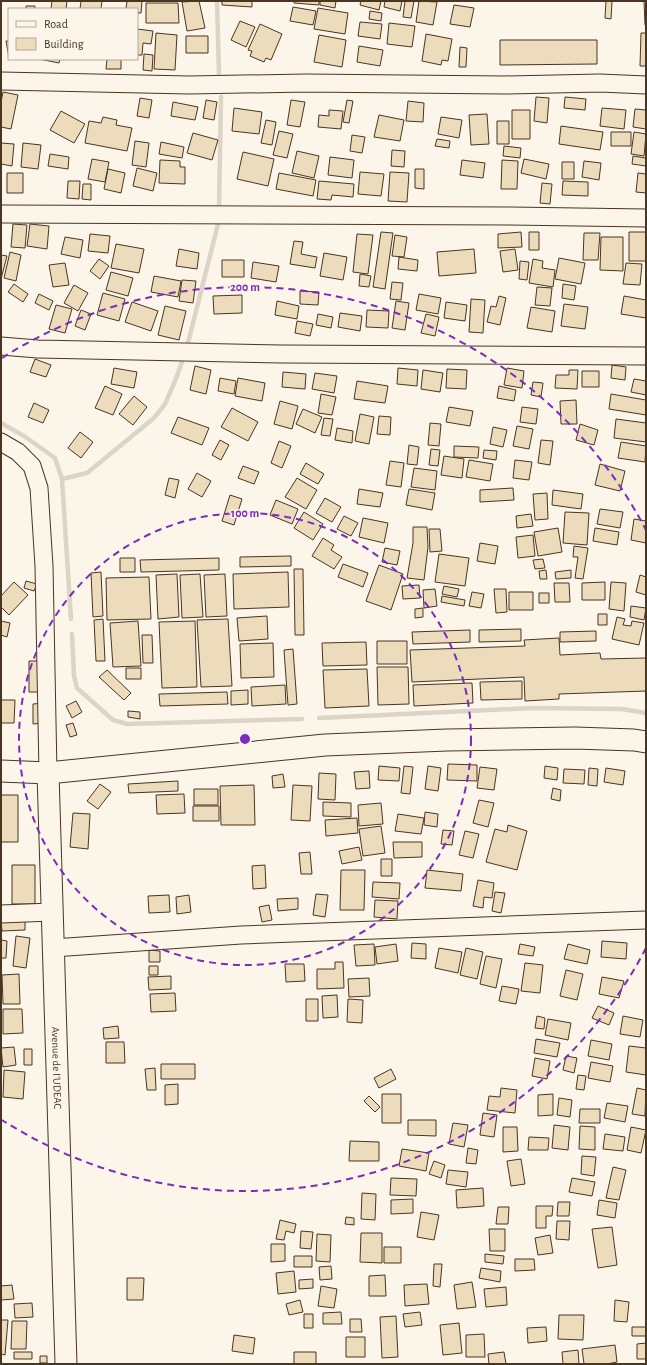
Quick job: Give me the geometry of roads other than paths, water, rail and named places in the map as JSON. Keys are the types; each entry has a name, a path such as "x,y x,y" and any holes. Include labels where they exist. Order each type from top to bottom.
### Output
{"main road":[{"path":"1,771 48,773 325,745 447,740 575,738 634,740 646,742"},
{"name":"Avenue de I'UDEAC","path":"48,773 66,1364"}],"street":[{"path":"1,81 189,85 306,82 504,85 600,83 646,86"},
{"path":"1,214 646,218"},
{"path":"1,346 38,349 282,354 646,356"},
{"path":"1,442 18,452 32,466 39,488 44,566 48,773"},
{"path":"1,914 52,912"},
{"path":"53,948 241,935 646,920"}],"waterway":[{"path":"217,1 219,74"},
{"path":"219,208 221,97"},
{"path":"188,343 218,224"},
{"path":"62,479 87,473 154,418 165,404 182,362"},
{"path":"1,423 24,436 55,458 62,479 71,619"},
{"path":"72,634 74,676 77,688 113,720 127,724 302,719"},
{"path":"319,718 534,708 622,709 646,713"}]}
